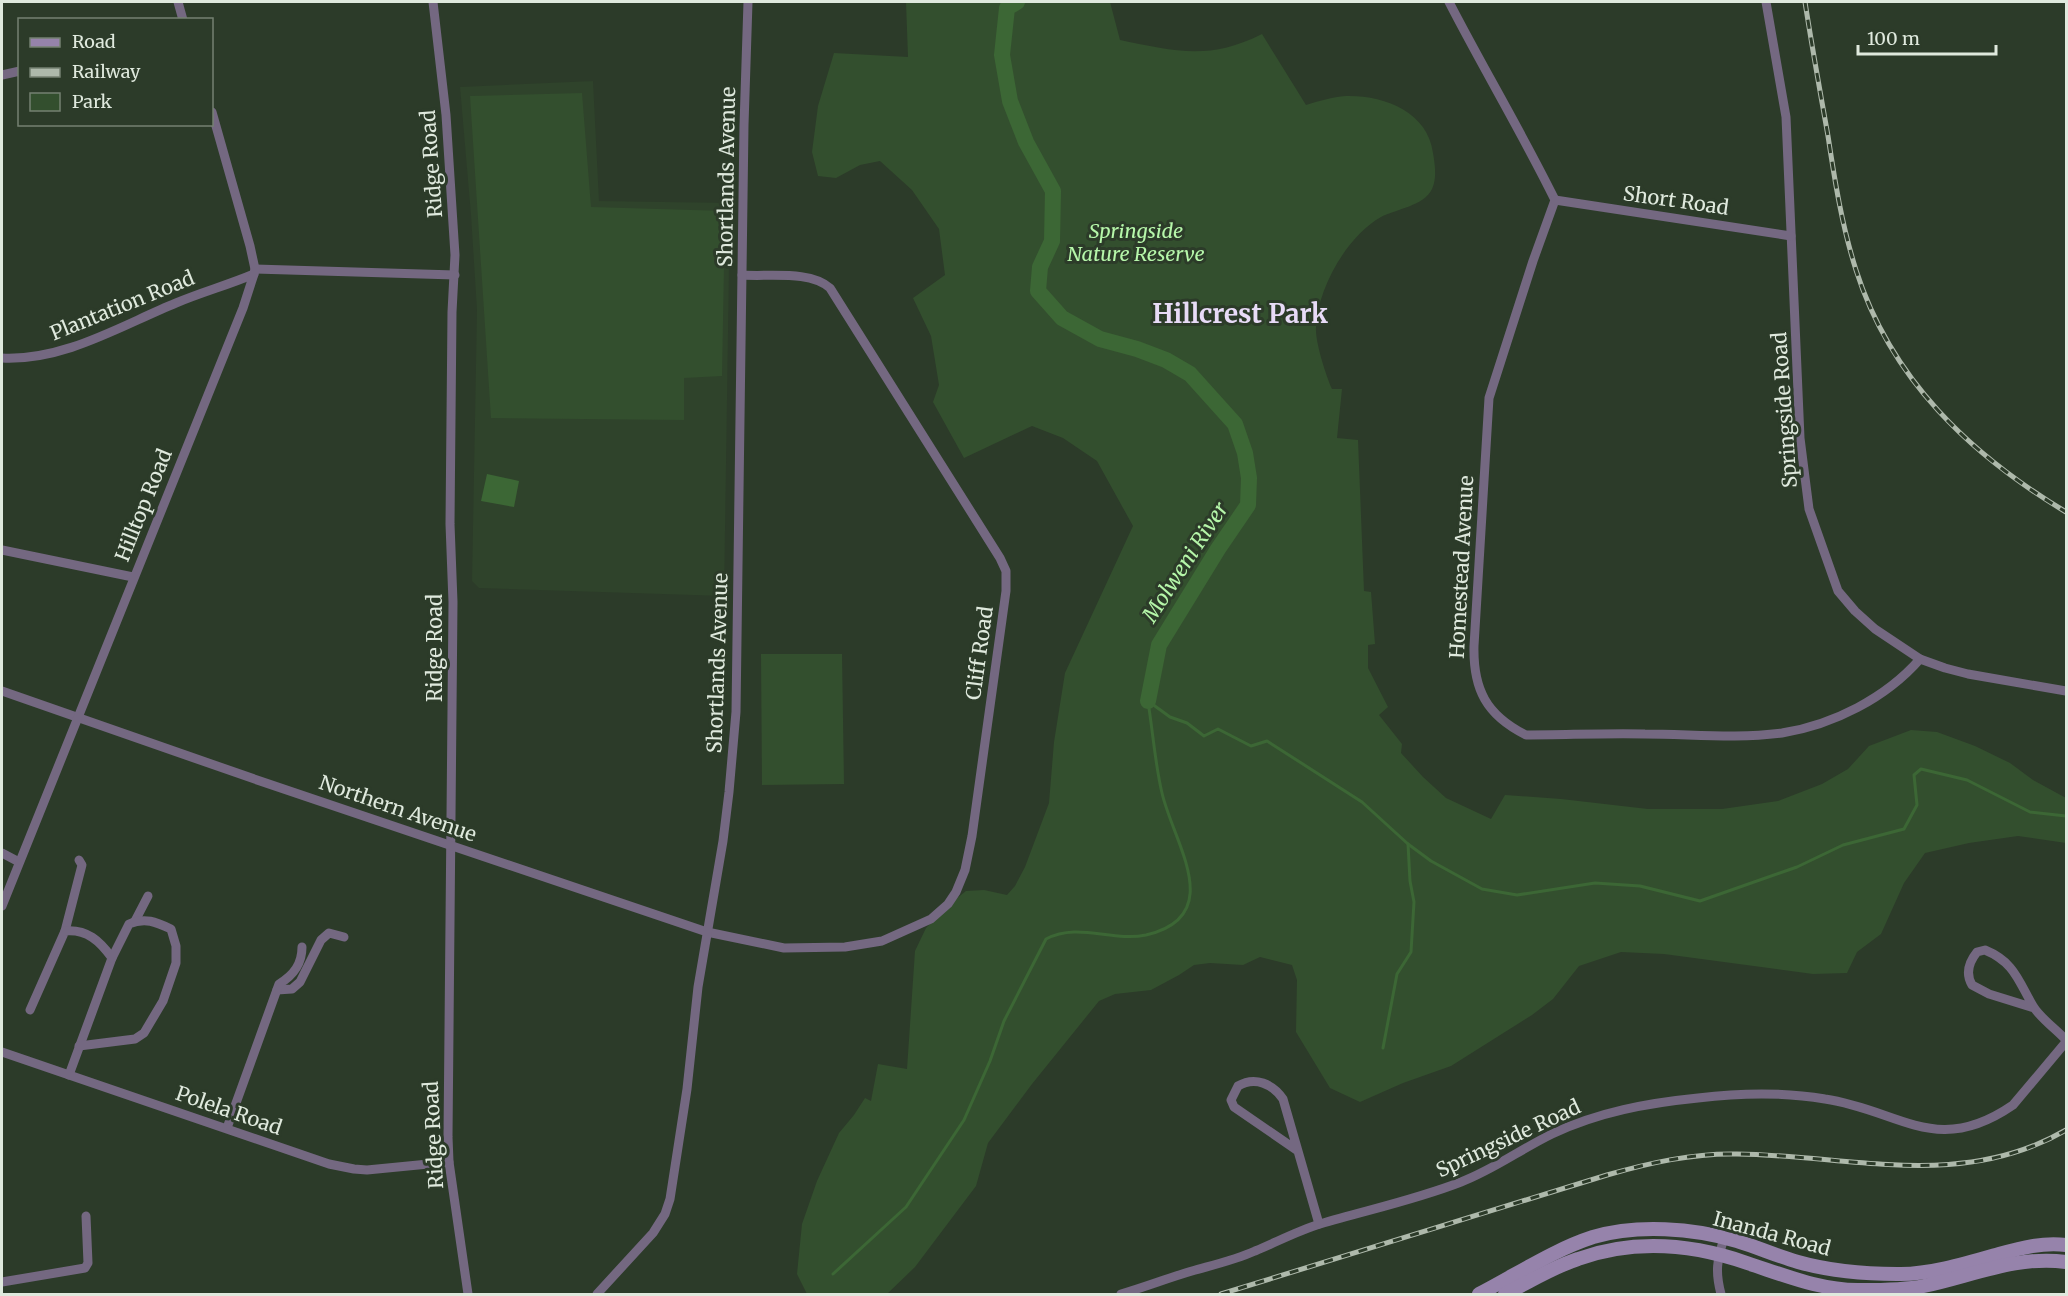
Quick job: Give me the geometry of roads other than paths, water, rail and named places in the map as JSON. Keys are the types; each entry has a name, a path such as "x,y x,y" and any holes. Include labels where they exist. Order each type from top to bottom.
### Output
{"main road":[{"name":"Inanda Road","path":"1479,1294 1570,1246 1618,1231 1642,1229 1724,1238 1797,1262 1844,1272 1897,1274 1924,1272 2033,1246 2067,1245"},
{"name":"Inanda Road","path":"1505,1294 1556,1268 1596,1253 1654,1245 1697,1249 1807,1282 1857,1290 1925,1286 2007,1264 2039,1261 2067,1262"}],"street":[{"path":"178,2 182,18"},
{"name":"Ridge Road","path":"433,2 446,115 455,275 452,312 450,513 453,602 448,1137 449,1162 468,1294"},
{"name":"Shortlands Avenue","path":"597,1294 653,1233 668,1206 685,1100 692,1030 728,802 736,712 744,125 748,2"},
{"path":"1449,2 1556,200"},
{"name":"Springside Road","path":"1766,2 1786,117 1800,438 1809,509 1838,591 1875,629 1920,659 1968,674 2067,691"},
{"path":"2,75 18,71"},
{"path":"213,116 255,272"},
{"name":"Short Road","path":"1556,200 1791,236"},
{"name":"Homestead Avenue","path":"1556,200 1533,261 1492,388 1487,413 1474,663 1476,681 1484,698 1496,714 1526,735 1781,733 1807,727 1851,710 1895,684 1920,659"},
{"name":"Plantation Road","path":"2,358 37,357 66,350 255,272 455,275"},
{"name":"Hilltop Road","path":"2,906 243,308 255,272"},
{"name":"Cliff Road","path":"707,932 784,948 859,945 882,941 931,919 948,904 956,892 964,870 972,836 1007,579 1000,558 830,288 810,277 742,274"},
{"path":"2,550 134,578"},
{"name":"Northern Avenue","path":"2,691 707,932"},
{"path":"2,853 19,862"},
{"path":"30,1010 65,931 82,865 79,860"},
{"path":"135,921 148,896"},
{"path":"69,1075 79,1046 104,983 112,958 129,924 145,919 171,929 177,956 163,1001 144,1033 135,1039 79,1046"},
{"path":"65,931 92,936 103,945 112,958"},
{"path":"277,990 292,989 300,982 325,936 329,933 344,937"},
{"path":"227,1128 279,984 296,970 302,958 302,947"},
{"path":"2034,1008 1989,994 1972,985 1969,980 1970,961 1977,952 1985,950 2008,963 2034,1008 2067,1041"},
{"name":"Springside Road","path":"1121,1294 1255,1252 1288,1235 1319,1224 1462,1182 1556,1132 1602,1115 1637,1106 1729,1095 1792,1096 1826,1099 1848,1104 1934,1130 1957,1128 1992,1118 2013,1105 2067,1041"},
{"name":"Polela Road","path":"2,1052 329,1164 354,1169 375,1169 449,1162"},
{"path":"1298,1151 1234,1107 1231,1100 1238,1086 1249,1081 1256,1081 1269,1085 1283,1099 1298,1151 1319,1224"},
{"path":"2,1282 85,1268 88,1263 86,1216"},
{"path":"1721,1294 1716,1275 1724,1238"}],"waterway":[{"name":"Molweni River","path":"1017,2 1007,8 1002,55 1010,101 1026,142 1053,191 1052,241 1040,267 1038,291 1062,318 1100,339 1166,360 1190,374 1235,424 1245,453 1249,478 1248,505 1159,645 1148,701"},
{"path":"1148,701 1170,717 1187,723 1204,736 1218,729 1251,746 1267,741 1362,802 1408,844 1431,861 1482,889 1517,895 1595,883 1640,886 1700,901 1797,867 1843,845 1904,829 1917,805 1914,775 1921,769 1967,780 2030,812 2066,816"},
{"path":"833,1274 906,1207 964,1120 990,1061 1004,1021 1046,939 1070,932 1121,936 1146,935 1171,925 1185,912 1190,895 1189,875 1162,793 1148,702"},
{"path":"1383,1048 1397,974 1411,952 1414,902 1410,881 1408,844"}],"railway":[{"path":"1805,2 1843,220 1856,270 1871,310 1890,346 1938,411 1998,466 2066,512"},
{"path":"1221,1294 1607,1175 1671,1160 1704,1155 1737,1154 1863,1163 1946,1165 1986,1160 2026,1149 2066,1130"}],"district":[{"name":"Hillcrest Park","path":"1240,313"}],"park label":[{"name":"Springside Nature Reserve","path":"1136,242"}]}
